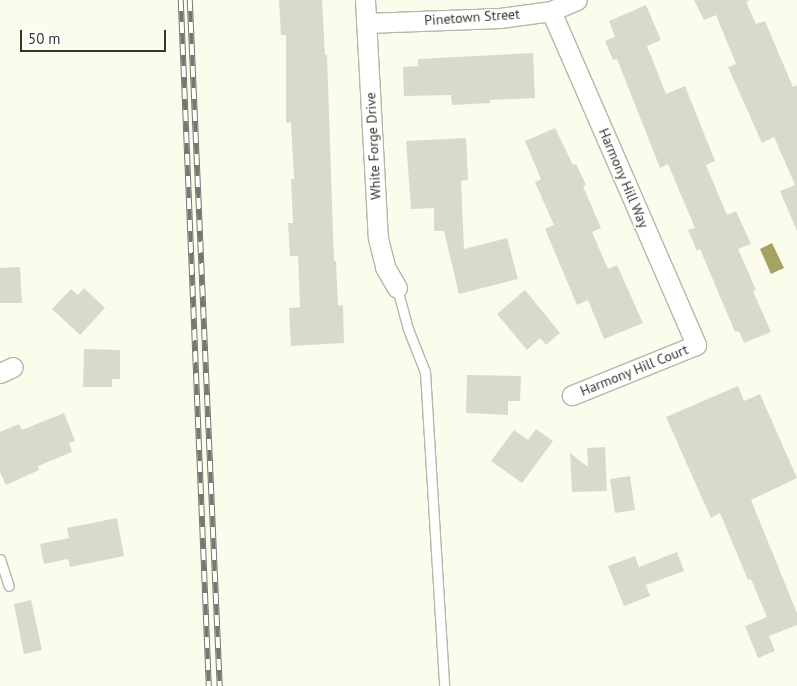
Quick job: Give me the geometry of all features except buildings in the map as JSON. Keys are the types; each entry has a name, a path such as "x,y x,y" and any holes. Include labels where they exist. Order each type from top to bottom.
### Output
{"street":[{"name":"White Forge Drive","path":"365,0 378,238 385,267 397,288"},
{"name":"Pinetown Street","path":"366,23 500,18 551,11 576,0"},
{"name":"Harmony Hill Way","path":"551,11 696,344"},
{"name":"Harmony Hill Court","path":"572,395 696,344"}],"lane":[{"path":"397,288 408,329 425,372 444,686"},
{"path":"0,559 9,586"}],"shaded area":[{"path":"772,243 784,268 771,274 760,249"}],"railway":[{"path":"181,0 209,686"},
{"path":"190,0 220,686"}]}
